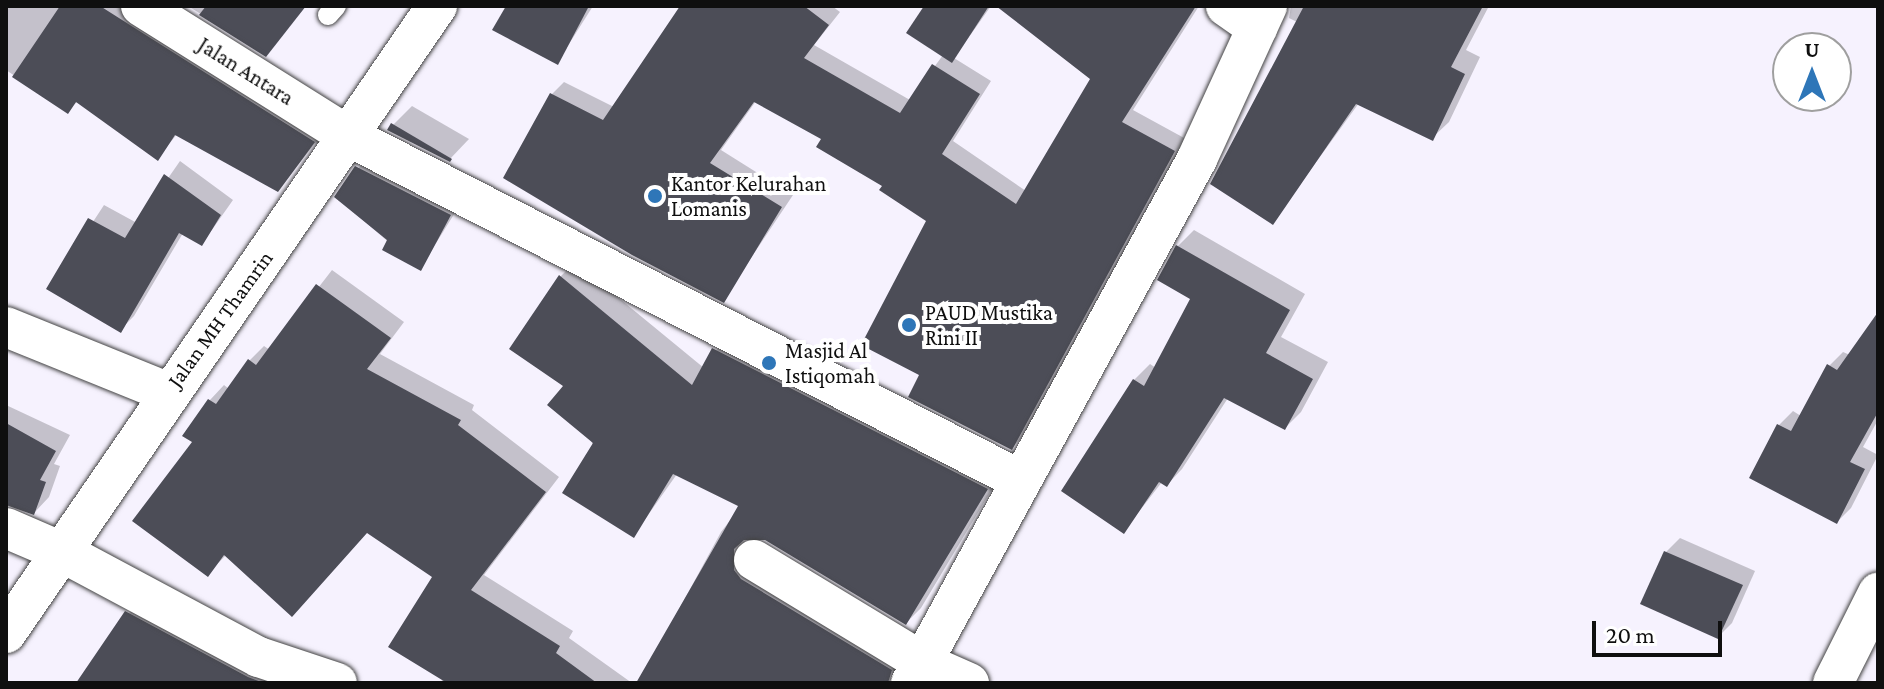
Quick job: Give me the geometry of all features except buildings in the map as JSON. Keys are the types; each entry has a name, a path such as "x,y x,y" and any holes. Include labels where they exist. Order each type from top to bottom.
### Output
{"street":[{"name":"Jalan Antara","path":"141,6 350,137 1018,479"},
{"name":"Jalan MH Thamrin","path":"6,633 167,392 350,137 437,6"},
{"path":"919,673 1018,479 1197,159 1250,13"},
{"path":"6,327 167,392"},
{"path":"6,528 62,552 259,657 337,683"},
{"path":"754,560 919,673 969,683"},
{"path":"1833,683 1878,593"}],"place":[{"name":"Kantor Kelurahan Lomanis","path":"655,196"},
{"name":"PAUD Mustika Rini II","path":"909,325"},
{"name":"Masjid Al Istiqomah","path":"769,363"}]}
